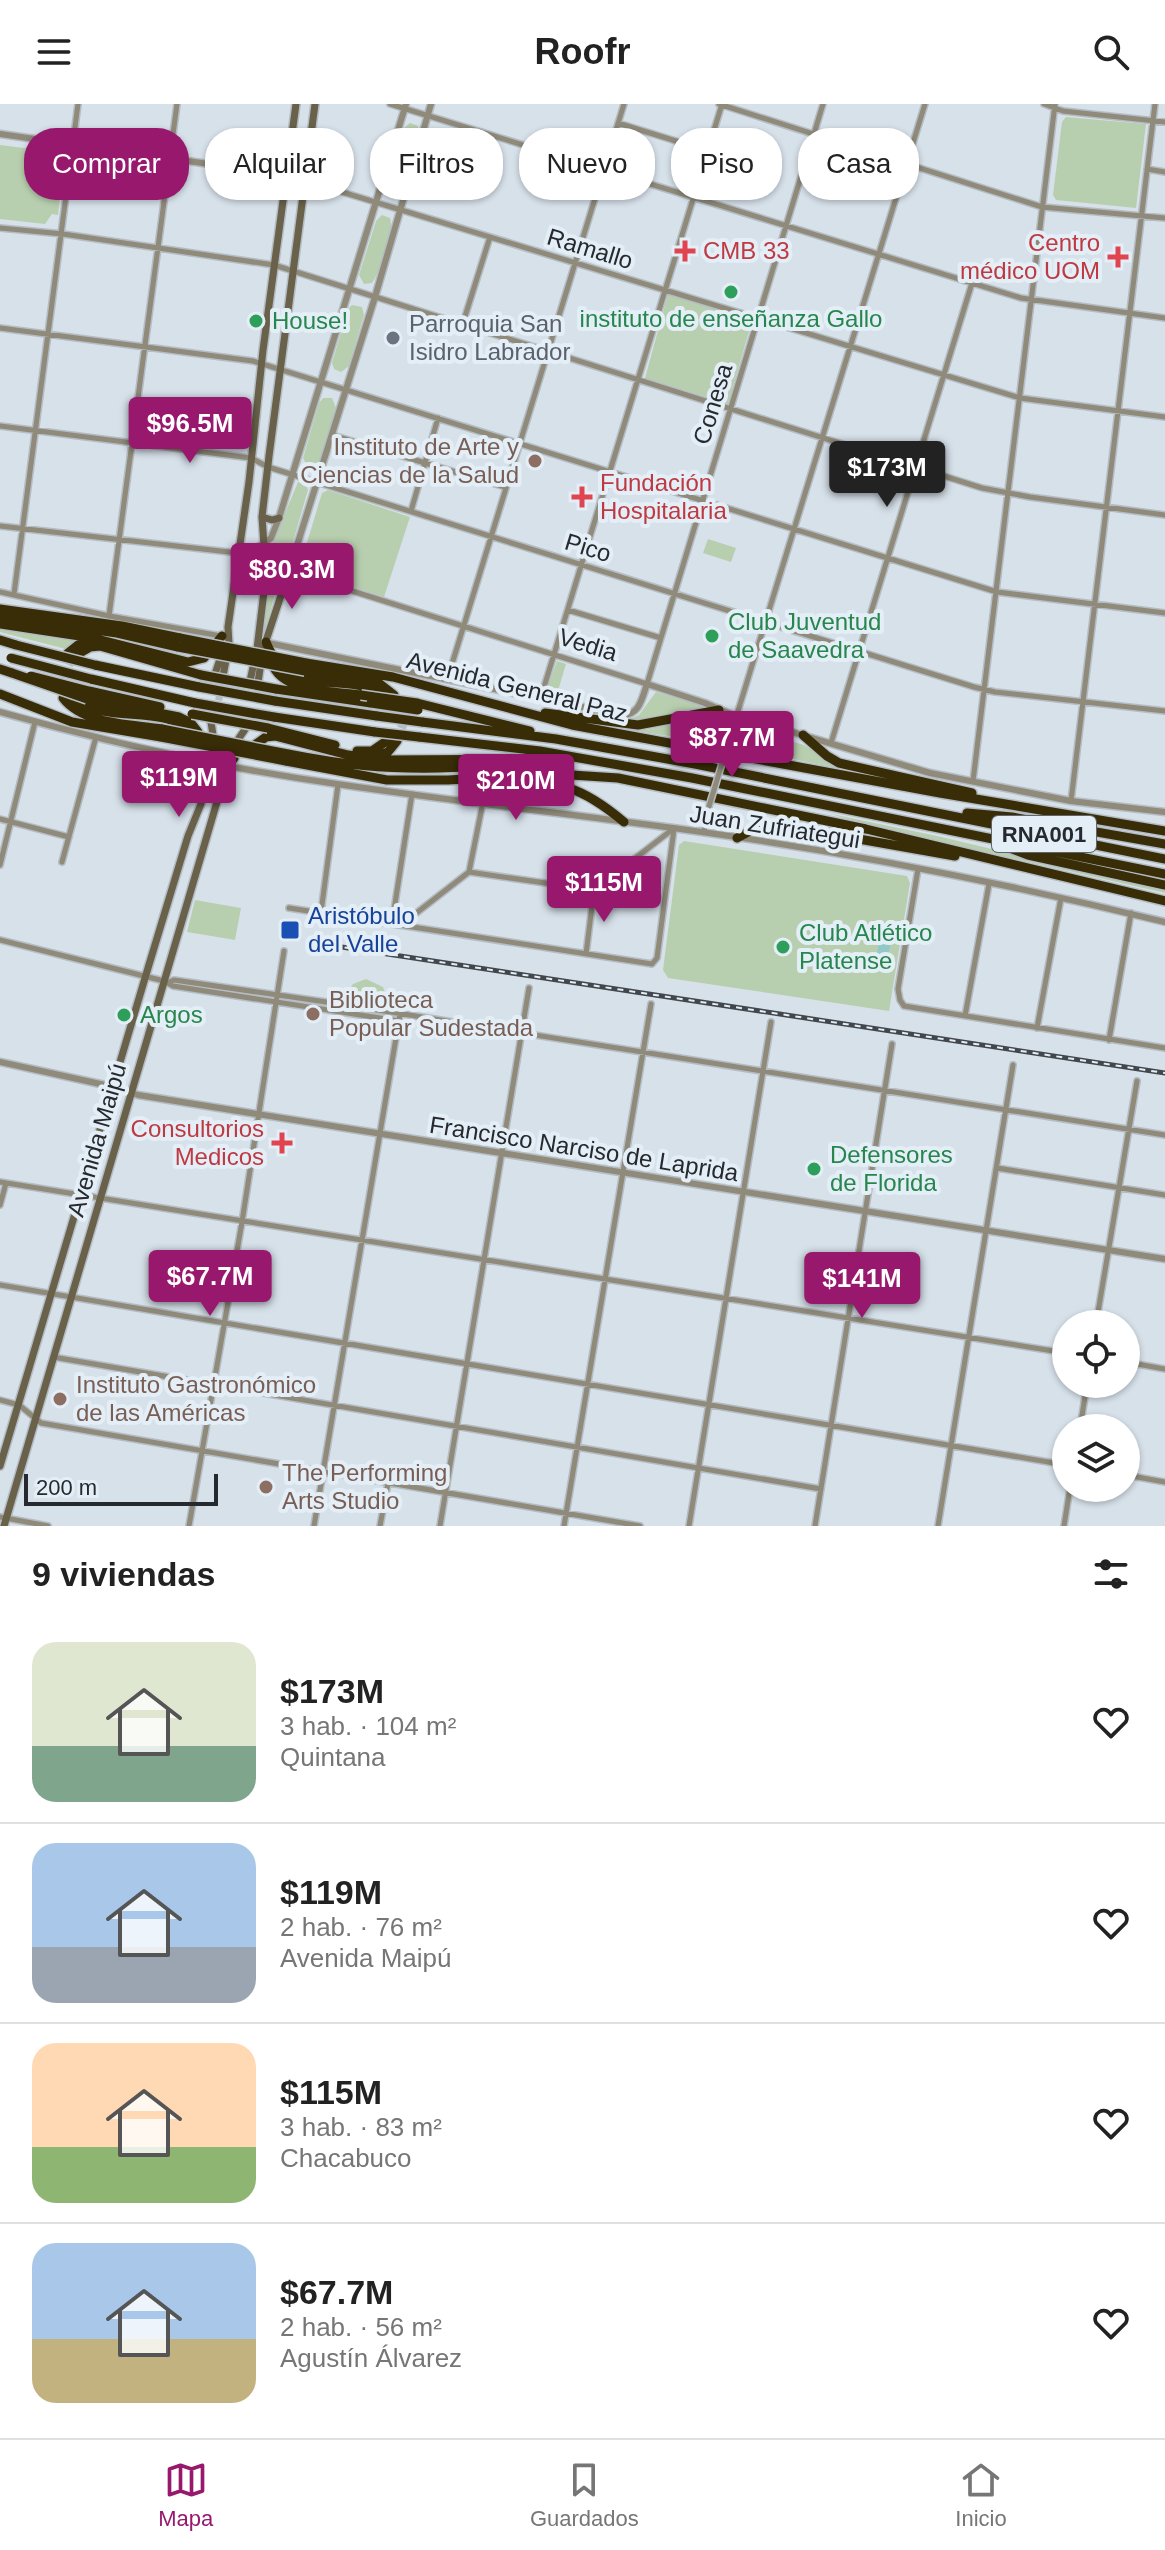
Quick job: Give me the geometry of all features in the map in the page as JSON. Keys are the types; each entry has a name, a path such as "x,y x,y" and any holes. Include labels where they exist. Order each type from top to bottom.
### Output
{"highway":[{"path":"0,602 33,612"},
{"name":"Avenida General Paz","path":"0,609 122,626 179,642 306,667 393,677 572,725 1165,831"},
{"path":"0,617 179,642"},
{"path":"0,624 103,640 193,662 206,656 226,633"},
{"name":"Avenida General Paz","path":"0,640 95,665 199,687 377,716 556,739 1165,859"},
{"path":"103,640 84,642 72,654 104,647 201,675 371,703 417,706"},
{"path":"268,647 281,668 290,675 367,688 379,693"},
{"path":"268,647 273,666 286,681 468,714 556,739"},
{"name":"RNA001","path":"0,656 195,703 375,732 589,759 1165,874"},
{"path":"306,667 380,684 394,695"},
{"path":"7,671 179,717 191,723 194,732 174,721 92,709 76,700"},
{"path":"88,695 268,728 366,752 377,750 392,741 388,752 368,758"},
{"path":"0,696 87,726 161,733"},
{"path":"63,698 73,709 86,716 387,780 520,781 577,789 596,799 624,822"},
{"path":"497,705 638,725 719,710"},
{"path":"803,735 839,763 945,785 1013,806"},
{"path":"256,744 266,737 279,736 368,758 589,759"},
{"path":"287,757 391,769 491,765 506,761"},
{"path":"466,779 544,774 618,778 866,829 1165,901"},
{"path":"924,810 1012,817 1165,844"},
{"path":"737,838 761,825 774,824 943,855 999,862"},
{"path":"970,834 1028,855 1165,885"}],"main road":[{"path":"293,128 296,104"},
{"path":"312,128 315,104"},
{"path":"226,633 227,658 217,676 238,553 283,200"},
{"path":"289,571 268,647 254,682 266,575 262,517 302,200"},
{"path":"262,517 272,520 279,518"},
{"name":"Vedia","path":"238,553 265,556 289,571"},
{"path":"212,722 213,735"},
{"path":"237,741 243,728"},
{"name":"Avenida Maipú","path":"0,1466 210,757"},
{"name":"Avenida Maipú","path":"4,1520 231,761"}],"street":[{"path":"75,128 78,104"},
{"path":"173,128 177,104"},
{"path":"390,104 405,106 427,116 519,144"},
{"path":"289,571 402,210 431,104"},
{"path":"616,128 624,104"},
{"path":"714,128 721,104 798,128"},
{"name":"Conesa","path":"816,128 823,104"},
{"path":"917,128 925,104"},
{"path":"1044,104 1165,122"},
{"path":"1071,801 1155,104"},
{"path":"250,553 271,538 279,518 405,106"},
{"path":"973,781 1055,106"},
{"path":"618,123 671,139"},
{"name":"Ramallo","path":"0,134 24,137"},
{"path":"919,167 1042,207 1165,218"},
{"path":"1147,169 1165,172"},
{"name":"Conesa","path":"634,712 647,684 798,188"},
{"name":"Ramallo","path":"354,196 1020,398 1165,417"},
{"path":"14,594 67,200"},
{"path":"109,616 164,200"},
{"path":"448,677 594,200"},
{"path":"541,697 692,200"},
{"path":"703,200 1032,300 1165,318"},
{"path":"704,832 707,813 895,200"},
{"path":"0,228 63,234 274,265 639,381 1008,493 1165,515"},
{"path":"462,326 490,237"},
{"path":"831,743 972,283"},
{"path":"0,328 262,363 997,592 1165,613"},
{"path":"411,511 438,418"},
{"name":"Pico","path":"0,426 251,458 268,467 985,690 1165,711"},
{"path":"332,435 505,487"},
{"name":"Vedia","path":"0,526 238,553"},
{"name":"Vedia","path":"289,571 647,684 737,716 915,769 1071,801 1165,812"},
{"path":"0,592 109,616 226,633"},
{"path":"568,610 661,638"},
{"name":"Avenida General Paz","path":"268,647 448,677 622,715 634,712"},
{"name":"Juan Zufriategui","path":"0,712 96,737 231,761 338,785 704,832 918,869 1165,922"},
{"path":"0,865 35,722"},
{"path":"62,862 96,737"},
{"path":"321,912 338,785"},
{"path":"392,923 412,794"},
{"path":"401,925 469,872 483,802"},
{"path":"0,819 69,837"},
{"path":"289,908 654,963 674,829"},
{"path":"469,872 594,890 674,829"},
{"path":"918,869 898,989 904,1006 1165,1048"},
{"path":"965,1016 989,884"},
{"path":"586,954 594,890"},
{"path":"1037,1028 1061,898"},
{"path":"1109,1040 1131,913"},
{"path":"0,940 166,982 174,980 276,999 522,1034 1165,1135"},
{"path":"189,1526 242,1222 284,951"},
{"path":"440,1526 529,988"},
{"path":"564,1526 651,1004"},
{"path":"314,1526 400,1018"},
{"path":"689,1526 771,1022"},
{"path":"815,1526 892,1044"},
{"name":"Francisco Narciso de Laprida","path":"0,1062 131,1093 379,1135 1165,1259"},
{"path":"938,1526 1013,1065"},
{"path":"1098,1310 1137,1081"},
{"path":"997,1168 1165,1195"},
{"path":"0,1205 3,1182 1052,1351"},
{"path":"0,1285 1052,1462"},
{"path":"53,1357 821,1489"},
{"path":"1140,1365 1165,1369"},
{"path":"0,1400 19,1405 41,1423 640,1526"},
{"path":"1140,1478 1165,1482"},
{"path":"380,1526 388,1483"},
{"path":"1064,1526 1068,1502"},
{"path":"4,1520 48,1526"}],"shaded area":[{"path":"1066,117 1146,124 1136,208 1056,200 1053,195 1062,122"},
{"path":"410,123 418,128 404,128"},
{"path":"0,145 24,148 24,200 60,200 58,215 52,214 45,224 0,219"},
{"path":"382,215 390,218 389,241 376,277 372,283 364,284 359,275 376,221"},
{"path":"668,294 752,321 728,404 645,378"},
{"path":"352,305 362,307 364,315 349,366 341,372 334,369 332,363 348,309"},
{"path":"323,398 332,398 336,408 320,461 312,467 303,458"},
{"path":"298,482 306,484 308,490 287,554 271,547"},
{"path":"328,490 410,517 384,597 344,584 352,560 306,546 322,493"},
{"path":"708,539 736,548 731,562 703,553"},
{"path":"271,573 278,577 261,638"},
{"path":"0,628 80,639 66,649 0,632"},
{"path":"557,661 566,664 557,694 547,689"},
{"path":"656,692 702,708 652,720 627,720 639,715"},
{"path":"705,717 720,723 723,731 721,744 577,722 646,730"},
{"path":"754,731 804,745 839,767 923,786 735,747 742,734"},
{"path":"827,813 937,836 1165,890 1165,893 880,828"},
{"name":"Club Atlético Platense","path":"684,841 907,876 910,883 889,1011 668,978 663,970 679,845"},
{"path":"195,900 241,908 235,940 187,932"},
{"path":"881,929 893,931 888,956 894,957 892,968 867,963 869,953 877,954"},
{"path":"366,979 383,987 388,1002 387,1012 340,1004 353,984"}],"tunnel":[{"path":"69,691 66,672 76,655"},
{"path":"215,721 223,676"},
{"path":"397,741 404,721 400,703"}],"railway":[{"path":"309,942 1165,1073"}],"place":[{"name":"CMB 33","path":"685,251"},
{"name":"Centro médico UOM","path":"1118,257"},
{"name":"instituto de enseñanza Gallo","path":"731,292"},
{"name":"House!","path":"256,321"},
{"name":"Parroquia San Isidro Labrador","path":"393,338"},
{"name":"Instituto de Arte y Ciencias de la Salud","path":"535,461"},
{"name":"Fundación Hospitalaria","path":"582,497"},
{"name":"Club Juventud de Saavedra","path":"712,636"},
{"name":"Aristóbulo del Valle","path":"290,930"},
{"name":"Club Atlético Platense","path":"783,947"},
{"name":"Biblioteca Popular Sudestada","path":"313,1014"},
{"name":"Argos","path":"124,1015"},
{"name":"Consultorios Medicos","path":"282,1143"},
{"name":"Defensores de Florida","path":"814,1169"},
{"name":"Instituto Gastronómico de las Américas","path":"60,1399"},
{"name":"The Performing Arts Studio","path":"266,1487"}]}
